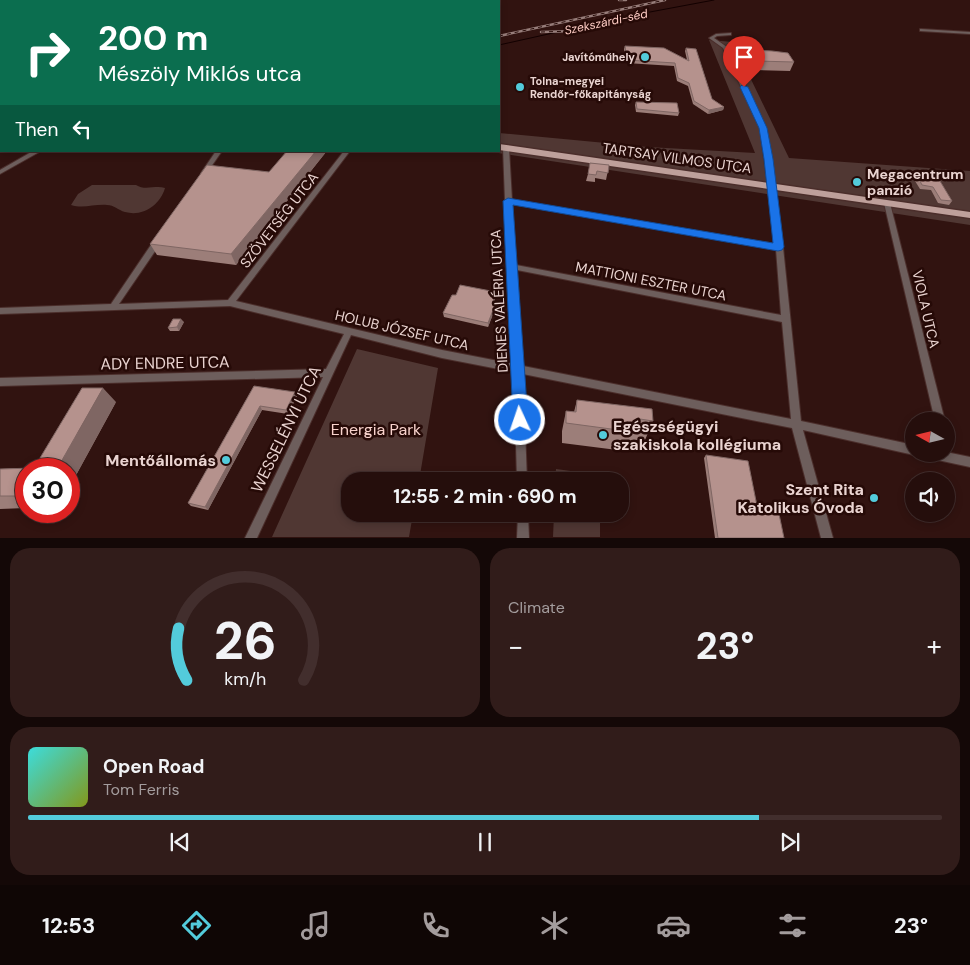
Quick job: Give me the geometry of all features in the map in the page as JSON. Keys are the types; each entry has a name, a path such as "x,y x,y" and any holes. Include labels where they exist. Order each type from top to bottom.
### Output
{"main road":[{"name":"TARTSAY VILMOS UTCA","path":"502,148 970,215"}],"street":[{"path":"921,30 970,33"},
{"path":"730,34 711,37 725,47 763,128 772,186 796,424 827,538"},
{"name":"DIENES VALÉRIA UTCA","path":"502,148 508,201 518,368 522,472"},
{"path":"0,172 36,152"},
{"path":"202,177 218,152"},
{"name":"SZÖVETSÉG UTCA","path":"230,303 346,152"},
{"path":"508,201 778,247"},
{"name":"VIOLA UTCA","path":"887,203 938,412"},
{"path":"113,307 164,232"},
{"name":"MATTIONI ESZTER UTCA","path":"512,267 785,319"},
{"name":"HOLUB JÓZSEF UTCA","path":"0,311 230,303 348,333 442,354 796,424 905,448"},
{"name":"WESSELÉNYI UTCA","path":"251,538 348,333"},
{"name":"ADY ENDRE UTCA","path":"0,382 330,373"},
{"path":"955,459 970,462"},
{"path":"523,522 523,538"}],"green space":[{"path":"709,40 733,42 789,158 970,171 970,225 492,152 500,152 500,133 648,147 755,153"},
{"path":"92,185 136,185 143,188 165,188 155,204 138,213 125,212 109,205 80,207 71,205 78,194"},
{"name":"Energia Park","path":"357,349 438,368 421,472 341,472 341,522 412,522 409,537 272,537"},
{"path":"556,469 578,472 556,472"},
{"path":"554,522 600,522 600,537 553,537"}],"building":[{"path":"625,46 664,48 689,61 686,48 696,49 712,99 724,107 709,110 694,101 689,83 678,78 675,63 627,60"},
{"path":"750,50 788,53 794,62 756,61"},
{"path":"636,102 677,103 679,113 637,109"},
{"path":"286,152 315,152 231,254 150,244 207,165 269,172"},
{"path":"590,163 609,165 608,173 597,171 596,175 588,174"},
{"path":"923,174 937,176 952,201 941,200 933,187 922,185 918,177"},
{"path":"460,285 496,292 492,304 495,305 488,323 443,313 452,295 456,295"},
{"path":"173,319 181,319 177,327 168,328"},
{"name":"Mentőállomás","path":"254,386 295,392 286,410 260,406 205,507 188,503"},
{"path":"82,388 103,388 63,458 40,458"},
{"path":"577,400 652,409 653,421 640,419 641,433 566,423 566,411 576,412"},
{"path":"706,455 748,461 758,511 779,514 784,538 718,538"},
{"path":"0,469 15,469 15,496 0,496"}],"waterway":[{"name":"Szekszárdi-séd","path":"500,45 634,15 714,0"}],"railway":[{"path":"619,0 626,0"},
{"path":"500,36 665,0"},
{"path":"541,32 574,31"}],"place":[{"name":"Javítóműhely","path":"645,57"},
{"name":"Tolna-megyei Rendőr-főkapitányság","path":"520,87"},
{"name":"Megacentrum panzió","path":"857,182"},
{"name":"Egészségügyi szakiskola kollégiuma","path":"603,435"},
{"name":"Mentőállomás","path":"226,460"},
{"name":"Szent Rita Katolikus Óvoda","path":"874,498"}],"route":[{"path":"520,420 508,201 778,247 769,159 763,128 744,87"}]}
